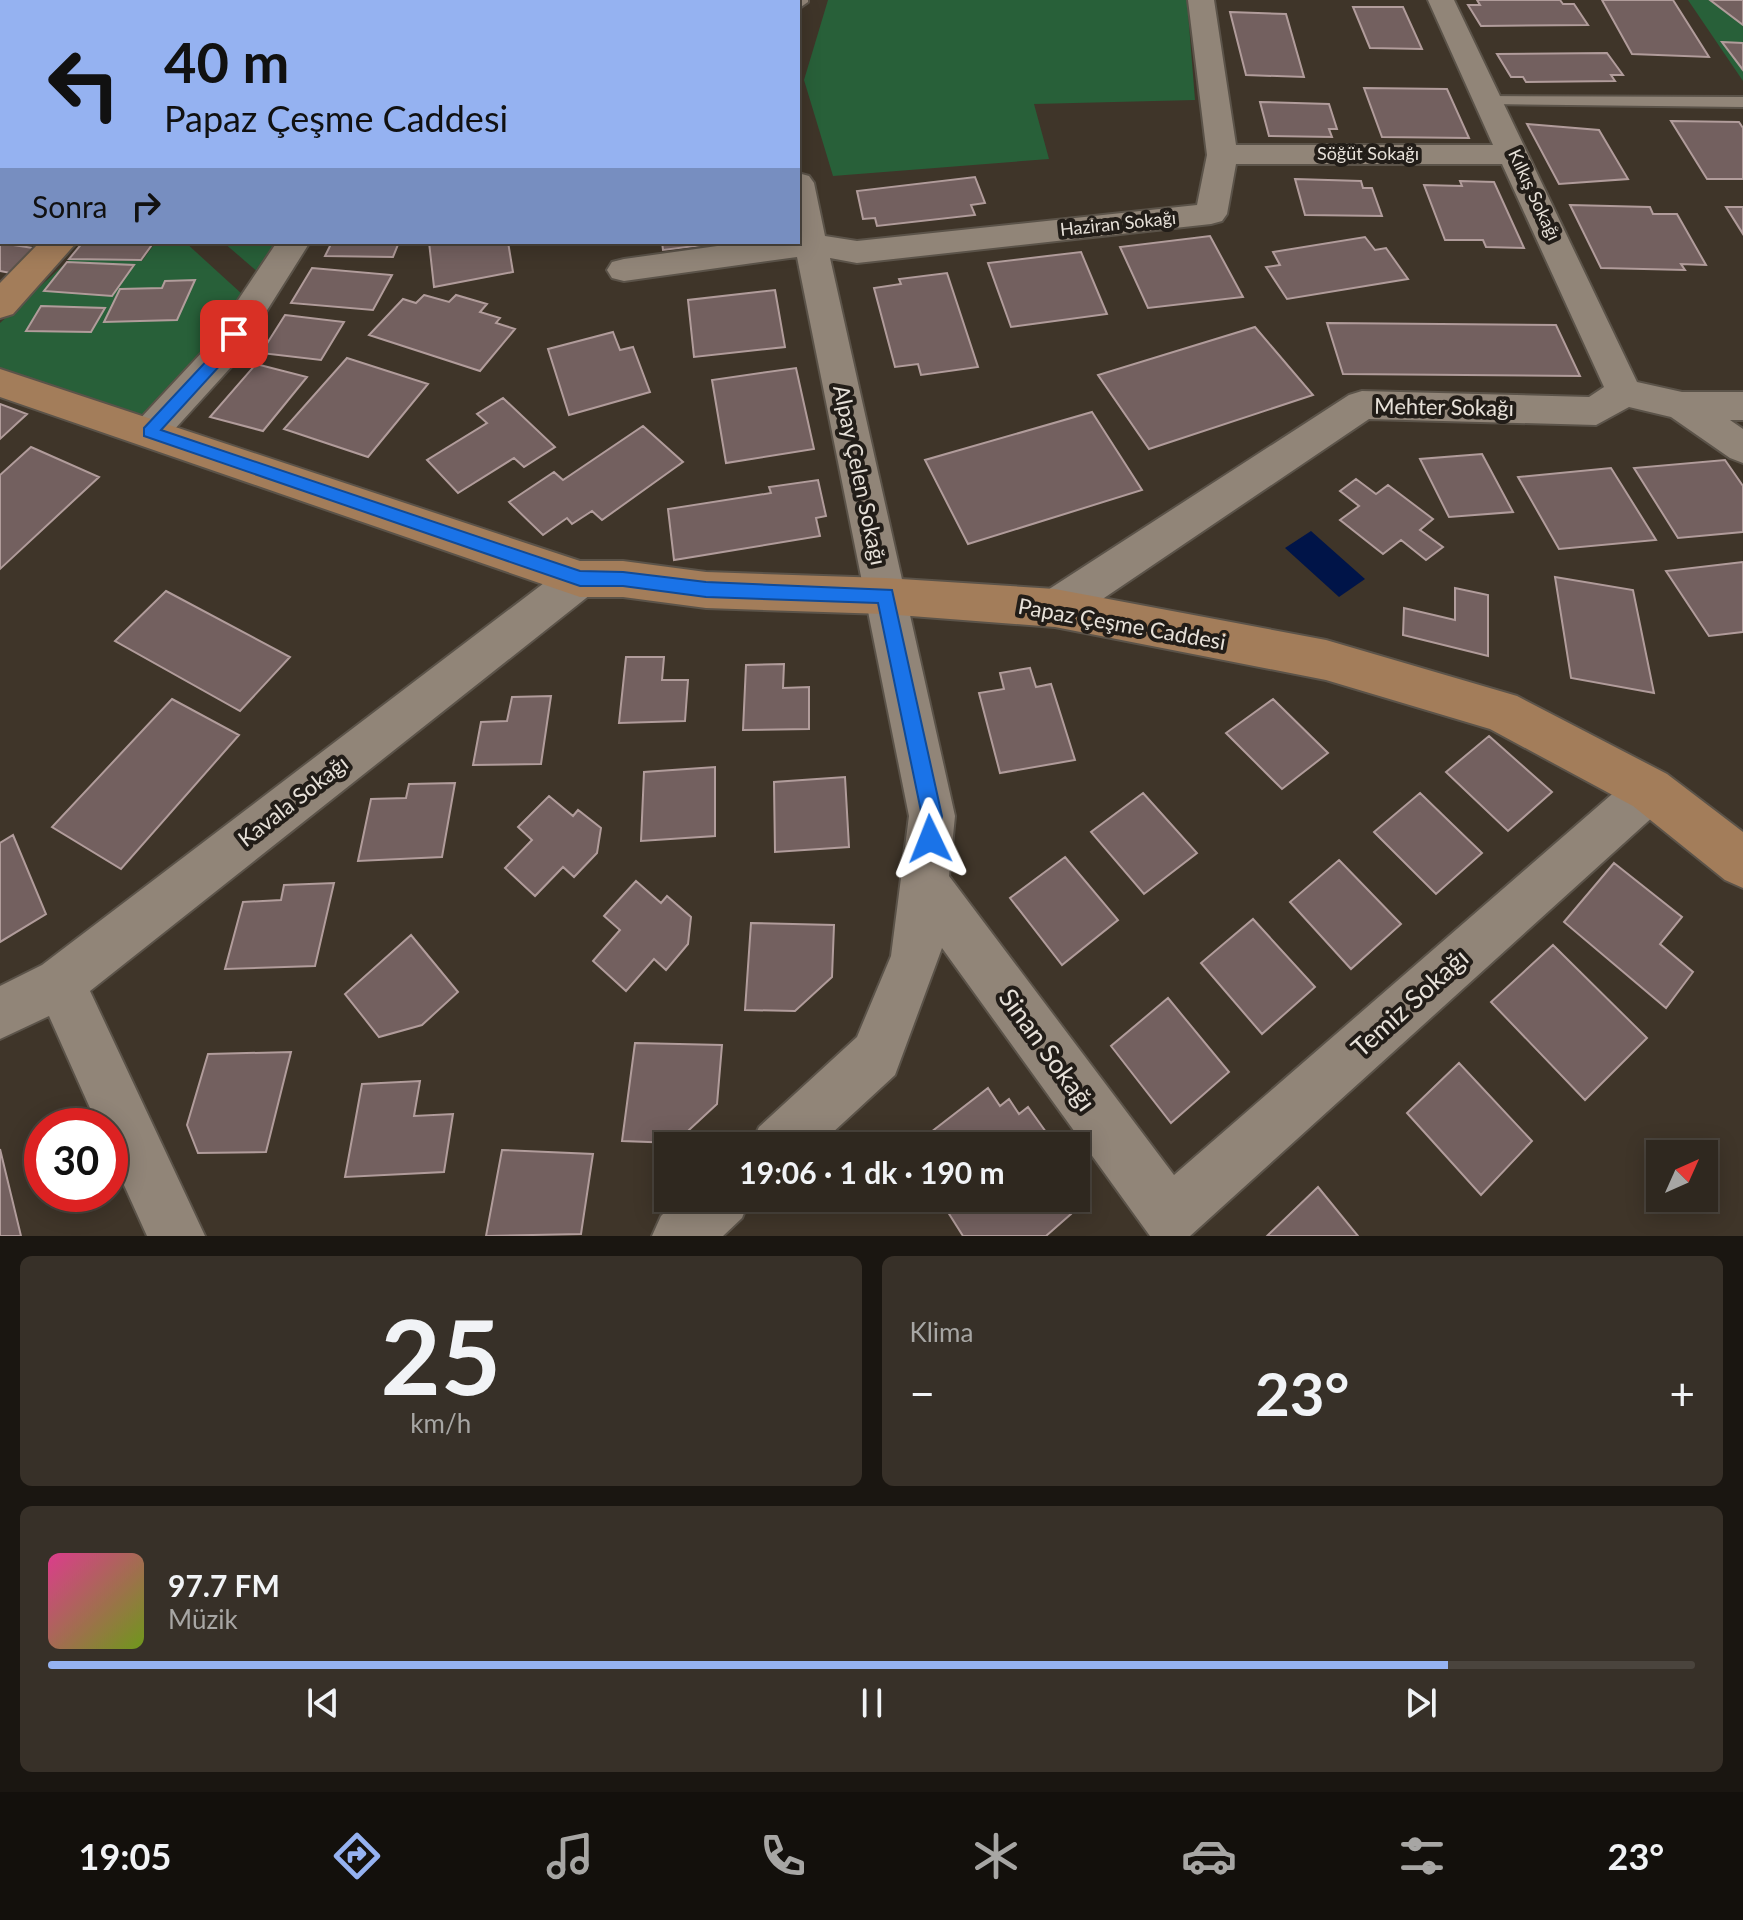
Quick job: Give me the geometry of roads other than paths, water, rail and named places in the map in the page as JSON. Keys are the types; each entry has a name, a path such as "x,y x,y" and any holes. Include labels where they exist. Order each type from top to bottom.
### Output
{"street":[{"name":"Haziran Sokağı","path":"811,244 857,252 1211,214 1222,155 1201,0"},
{"name":"Kılkış Sokağı","path":"1441,0 1624,392"},
{"name":"Söğüt Sokağı","path":"1222,155 1515,154"},
{"name":"Alpay Çelen Sokağı","path":"793,1132 876,1056 916,956 932,816 800,192"},
{"path":"0,305 58,244"},
{"path":"150,432 219,357 293,244"},
{"path":"624,270 811,244"},
{"name":"Papaz Çeşme Caddesi","path":"0,383 580,579 623,579 706,590 885,596 1055,608 1326,660 1501,711 1650,790 1743,863"},
{"path":"1624,392 1682,406 1743,406"},
{"name":"Mehter Sokağı","path":"1055,608 1362,405 1596,411 1624,392"},
{"path":"1682,406 1743,448"},
{"name":"Kavala Sokağı","path":"0,1013 60,983 580,579"},
{"name":"Temiz Sokağı","path":"1170,1216 1650,790"},
{"name":"Sinan Sokağı","path":"925,884 1170,1216"},
{"path":"60,983 176,1236"},
{"path":"681,1236 707,1212"}],"lane":[{"path":"1489,99 1743,102"}]}
